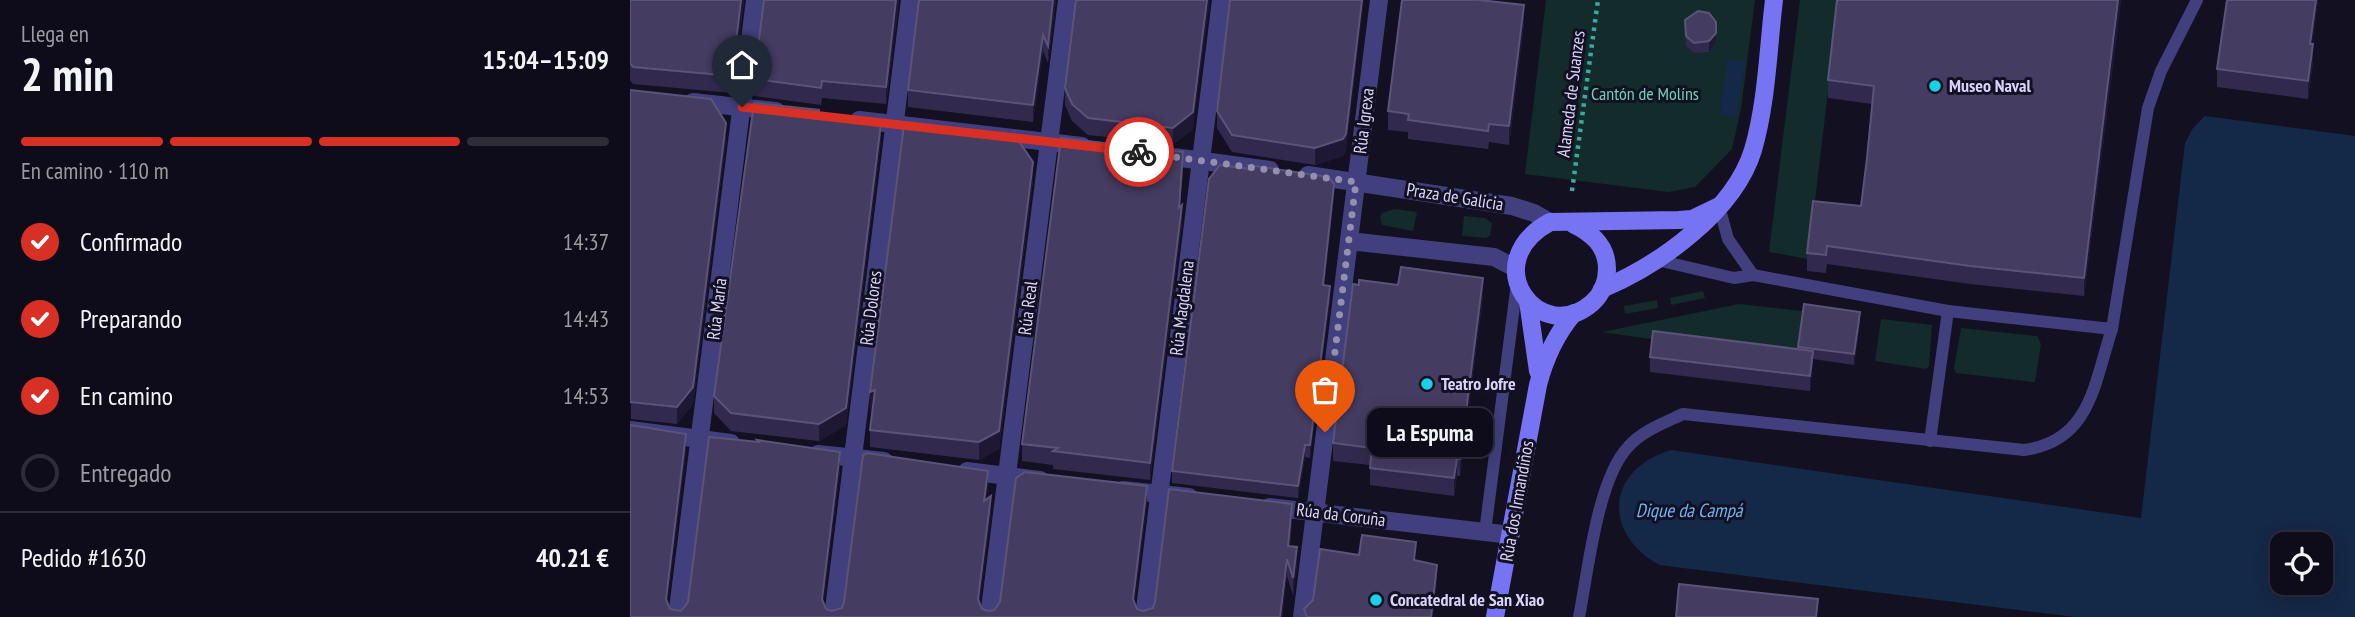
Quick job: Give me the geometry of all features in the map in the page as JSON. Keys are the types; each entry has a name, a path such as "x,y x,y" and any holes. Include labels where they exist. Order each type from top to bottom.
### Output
{"main road":[{"path":"1602,289 1657,260 1682,242 1719,206 1742,173 1753,151 1774,0"},
{"path":"1573,224 1595,237 1603,249 1607,276 1595,300 1574,313 1554,315 1528,301 1516,275 1525,240 1550,222 1573,224 1692,219 1719,206"},
{"name":"Rúa dos Irmandiños","path":"1528,301 1537,356 1538,385"},
{"name":"Rúa dos Irmandiños","path":"1495,617 1538,385 1545,360 1564,325 1574,313"}],"street":[{"name":"Rúa María","path":"677,617 755,0"},
{"name":"Rúa Dolores","path":"833,617 910,0"},
{"name":"Rúa Real","path":"989,617 1067,0"},
{"name":"Rúa Magdalena","path":"1144,617 1221,0"},
{"name":"Rúa Igrexa","path":"1302,617 1380,0"},
{"path":"680,100 797,113"},
{"path":"839,118 1104,148"},
{"name":"Praza de Galicia","path":"1146,153 1512,206 1550,222"},
{"path":"1349,241 1494,257 1516,275"},
{"path":"630,430 751,446"},
{"path":"802,452 904,464"},
{"path":"943,468 1062,482"},
{"path":"1104,487 1213,500"},
{"name":"Rúa da Coruña","path":"1253,505 1511,535"}],"lane":[{"path":"1579,617 1602,501 1612,470 1628,447 1655,427 1683,414 2024,450 2043,447 2063,438 2077,425 2086,409 2112,329 2148,108 2161,71 2197,0"},
{"path":"1719,206 1728,239 1752,275"},
{"path":"1657,260 1734,278 1752,275 1948,311 2112,329"},
{"path":"1485,532 1516,275"},
{"path":"1930,441 1948,311"}],"path":[{"name":"Alameda de Suanzes","path":"1572,191 1598,0"}],"green space":[{"name":"Cantón de Molíns","path":"1546,0 1755,0 1741,109 1732,149 1695,187 1669,192 1525,174"},
{"path":"1800,0 1839,0 1808,259 1769,252"},
{"path":"1394,209 1417,212 1413,231 1382,225 1382,213"},
{"path":"1464,216 1485,218 1492,223 1490,236 1462,236"},
{"path":"1703,291 1705,298 1671,305 1670,298"},
{"path":"1657,300 1658,308 1625,314 1624,306"},
{"path":"1739,304 1802,311 1796,360 1602,332"},
{"path":"1881,319 1932,325 1929,366 1926,369 1875,361"},
{"path":"1961,328 2037,336 2041,344 2035,382 1956,373 1954,368"}],"water":[{"path":"1727,59 1745,61 1737,117 1720,114"},
{"name":"Dique da Campá","path":"2205,116 2355,136 2355,617 2075,617 1659,565 1640,551 1627,536 1620,519 1619,502 1624,486 1634,471 1650,459 1671,450 2141,518 2185,143 2193,128"}],"building":[{"path":"630,0 741,0 732,76 633,67 630,63"},
{"path":"764,0 896,0 886,87 822,81 821,88 754,79"},
{"path":"919,0 1053,0 1048,46 1043,35 1033,105 908,90"},
{"path":"1076,0 1207,0 1193,112 1173,128 1088,118 1072,104 1065,88"},
{"path":"1230,0 1362,0 1346,134 1343,139 1315,148 1232,135 1217,111"},
{"path":"1402,0 1479,0 1524,5 1509,126 1489,124 1488,131 1408,120 1409,114 1388,111"},
{"path":"1837,0 2118,0 2084,278 1970,266 1827,246 1826,255 1807,253 1813,201 1861,206 1867,158 1874,86 1828,80"},
{"path":"2227,0 2316,0 2308,81 2217,69"},
{"path":"1698,11 1709,13 1716,22 1716,33 1709,41 1694,43 1686,36 1685,20"},
{"path":"630,90 711,99 726,123 693,387 677,407 630,402"},
{"path":"754,103 819,110 818,115 881,123 846,408 819,424 731,413 714,396"},
{"path":"904,125 1018,140 1033,162 999,431 979,442 870,430 875,390 870,392"},
{"path":"1061,138 1183,152 1179,208 1182,205 1150,463 1053,451 1058,448 1022,444"},
{"path":"1220,165 1250,169 1248,165 1328,177 1334,184 1323,285 1330,286 1310,445 1305,445 1298,486 1172,471 1209,179"},
{"name":"Teatro Jofre","path":"1401,267 1483,278 1460,459 1457,458 1454,478 1370,468 1372,448 1333,443 1353,284 1359,285 1359,280 1398,285"},
{"path":"1804,304 1860,312 1854,354 1798,347"},
{"path":"1653,331 1813,351 1810,376 1650,357"},
{"path":"630,425 686,434 666,599 670,609 681,611 688,602 709,437 759,442 757,440 840,452 822,599 826,609 832,611 842,608 844,602 863,455 867,453 988,471 984,501 991,496 978,599 982,609 988,611 994,610 1000,602 1016,478 1025,472 1147,486 1133,599 1137,609 1143,611 1153,608 1155,602 1169,489 1292,504 1288,546 1297,547 1293,578 1287,559 1280,617 630,617"},
{"name":"Concatedral de San Xiao","path":"1362,535 1416,542 1414,560 1437,565 1431,617 1307,617 1304,609 1313,600 1320,549 1359,555"},
{"path":"1679,584 1818,599 1816,617 1676,617"}],"way so far":[{"path":"1139,152 1356,182 1325,432"}],"place":[{"name":"Museo Naval","path":"1935,86"},
{"name":"Teatro Jofre","path":"1427,384"},
{"name":"La Espuma","path":"1325,432"},
{"name":"Concatedral de San Xiao","path":"1376,600"}],"route":[{"path":"742,107 1139,152"}]}
